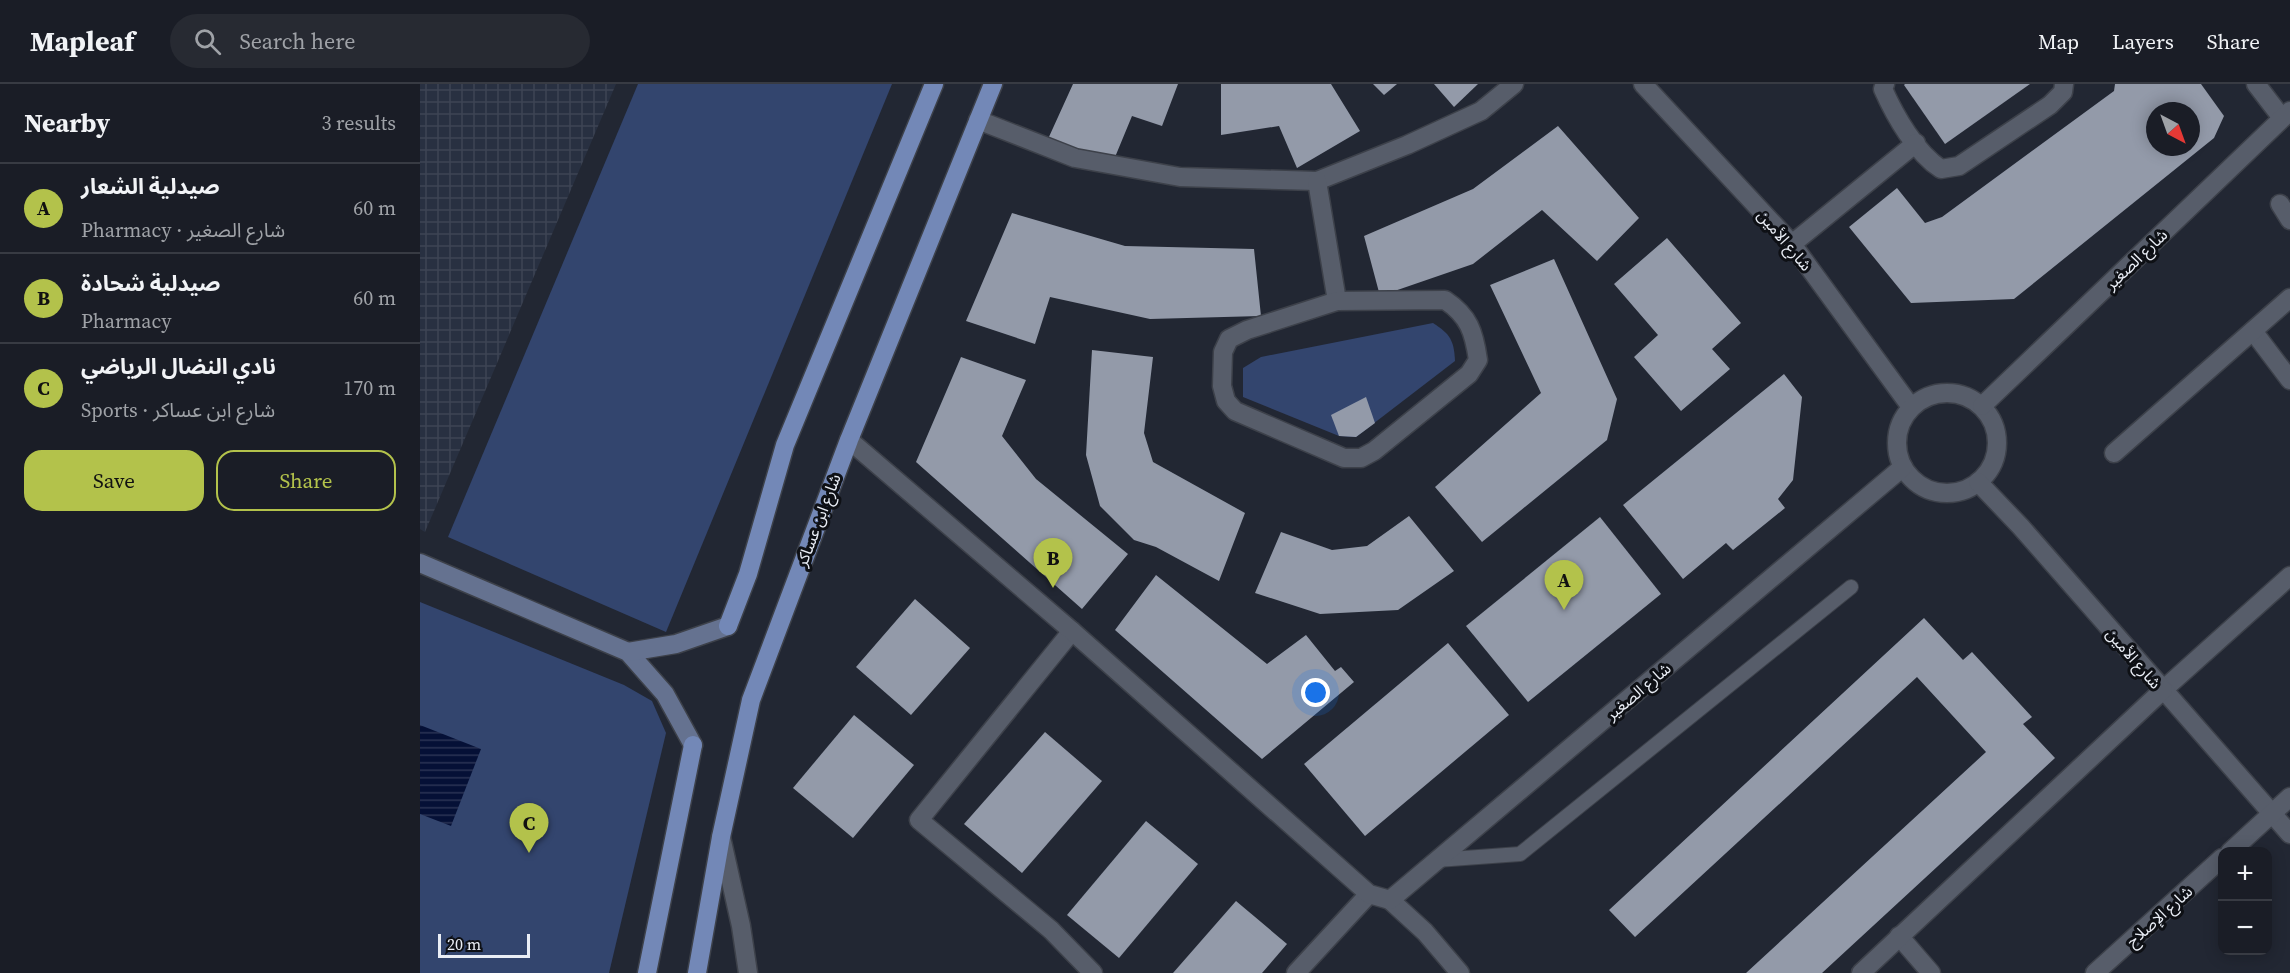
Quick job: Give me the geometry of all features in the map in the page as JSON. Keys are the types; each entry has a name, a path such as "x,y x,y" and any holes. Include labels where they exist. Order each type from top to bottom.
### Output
{"main road":[{"path":"628,652 676,644 728,626 748,574 786,446 934,84"},
{"name":"شارع ابن عساكر","path":"697,973 721,837 751,700 849,440 993,84"},
{"path":"420,564 628,652 665,694 693,745 647,973"}],"street":[{"path":"978,120 1075,158 1168,175 1317,181 1407,145 1481,111 1514,84"},
{"path":"1885,84 1883,88 1893,110 1928,160 1941,169 1959,166 2050,105 2062,92 2064,84"},
{"path":"2256,84 2286,115"},
{"name":"شارع الأمين","path":"1653,87 1792,244 1911,407"},
{"name":"شارع الصغير","path":"1982,406 2286,115"},
{"path":"1792,244 1916,143"},
{"path":"1317,181 1337,301"},
{"path":"2114,453 2290,298"},
{"path":"1445,300 1458,309 1466,319 1475,339 1478,360 1469,374 1374,451 1361,458 1344,458 1235,411 1226,401 1222,386 1223,352 1229,339 1247,330 1337,301 1445,300"},
{"path":"2253,331 2290,380"},
{"path":"1939,393 1954,393 1982,406 1993,423 1998,442 1995,460 1985,476 1964,490 1948,494 1931,491 1917,483 1903,467 1898,455 1897,438 1901,422 1911,407 1924,398 1939,393"},
{"path":"849,440 1072,631 1369,894 1390,900 1425,932 1460,973"},
{"name":"شارع الصغير","path":"1390,900 1903,467"},
{"name":"شارع الأمين","path":"1978,482 2021,527 2290,834"},
{"path":"1861,973 2163,690 2290,576"},
{"path":"1072,631 919,820 1052,930 1093,973"},
{"path":"2235,847 2290,797"},
{"path":"721,837 741,926 748,973"},
{"name":"شارع الإصلاح","path":"2095,973 2218,862"},
{"path":"1296,973 1369,894"},
{"path":"1899,936 1930,973"}],"lane":[{"path":"1437,860 1520,854 1851,587"}],"shaded area":[{"path":"420,84 616,84 425,532 420,529"},
{"path":"638,84 892,84 666,632 448,537"},
{"path":"1433,323 1450,338 1455,361 1356,437 1339,436 1243,397 1243,368 1261,357"},
{"path":"420,602 624,685 652,701 666,733 609,973 420,973"},
{"path":"420,725 481,749 451,826 420,814"}],"building":[{"path":"1073,84 1178,84 1162,126 1132,116 1113,162 1048,139"},
{"path":"1221,84 1331,84 1360,131 1297,168 1279,126 1221,135"},
{"path":"1373,84 1397,84 1384,95"},
{"path":"1434,84 1478,84 1454,107"},
{"path":"1905,84 2030,84 1945,144"},
{"path":"2115,84 2201,84 2224,116 2214,138 2200,149 2200,102 2146,102 2146,156 2192,156 2014,299 1911,303 1849,227 1897,188 1925,223 1942,217 2114,91"},
{"path":"1558,126 1639,218 1597,261 1542,210 1473,264 1380,296 1364,236 1473,189"},
{"path":"1012,213 1125,246 1254,249 1261,316 1150,319 1050,297 1035,344 966,321"},
{"path":"1667,238 1741,323 1712,349 1730,369 1681,411 1634,357 1658,335 1614,284"},
{"path":"1554,259 1617,399 1607,440 1482,542 1435,487 1541,393 1490,285"},
{"path":"1092,350 1153,357 1144,433 1153,462 1245,513 1219,581 1156,547 1134,540 1100,506 1086,455"},
{"path":"961,357 1026,380 1002,436 1036,479 1128,554 1082,609 916,462"},
{"path":"1784,374 1802,397 1793,480 1778,499 1785,508 1733,550 1726,543 1683,579 1623,505"},
{"path":"1366,397 1375,423 1356,437 1339,436 1331,415"},
{"path":"1409,516 1454,571 1398,610 1320,614 1255,593 1281,532 1332,550 1367,546"},
{"path":"1600,517 1661,594 1528,702 1466,626"},
{"path":"1156,575 1267,664 1306,635 1335,671 1341,667 1354,682 1262,759 1115,630"},
{"path":"915,599 970,648 911,715 856,667"},
{"path":"1924,618 1963,660 1972,652 2032,717 2023,724 2055,758 1822,973 1746,973 1986,752 1917,677 1635,937 1609,910"},
{"path":"1448,643 1509,715 1365,836 1304,764"},
{"path":"854,715 914,765 853,838 793,788"},
{"path":"1045,732 1102,781 1022,873 964,824"},
{"path":"1146,821 1198,864 1119,958 1067,915"},
{"path":"1236,901 1287,944 1262,973 1173,973"}],"place":[{"name":"صيدلية شحادة","path":"1053,588"},
{"name":"صيدلية الشعار","path":"1564,610"},
{"name":"نادي النضال الرياضي","path":"529,853"}]}
